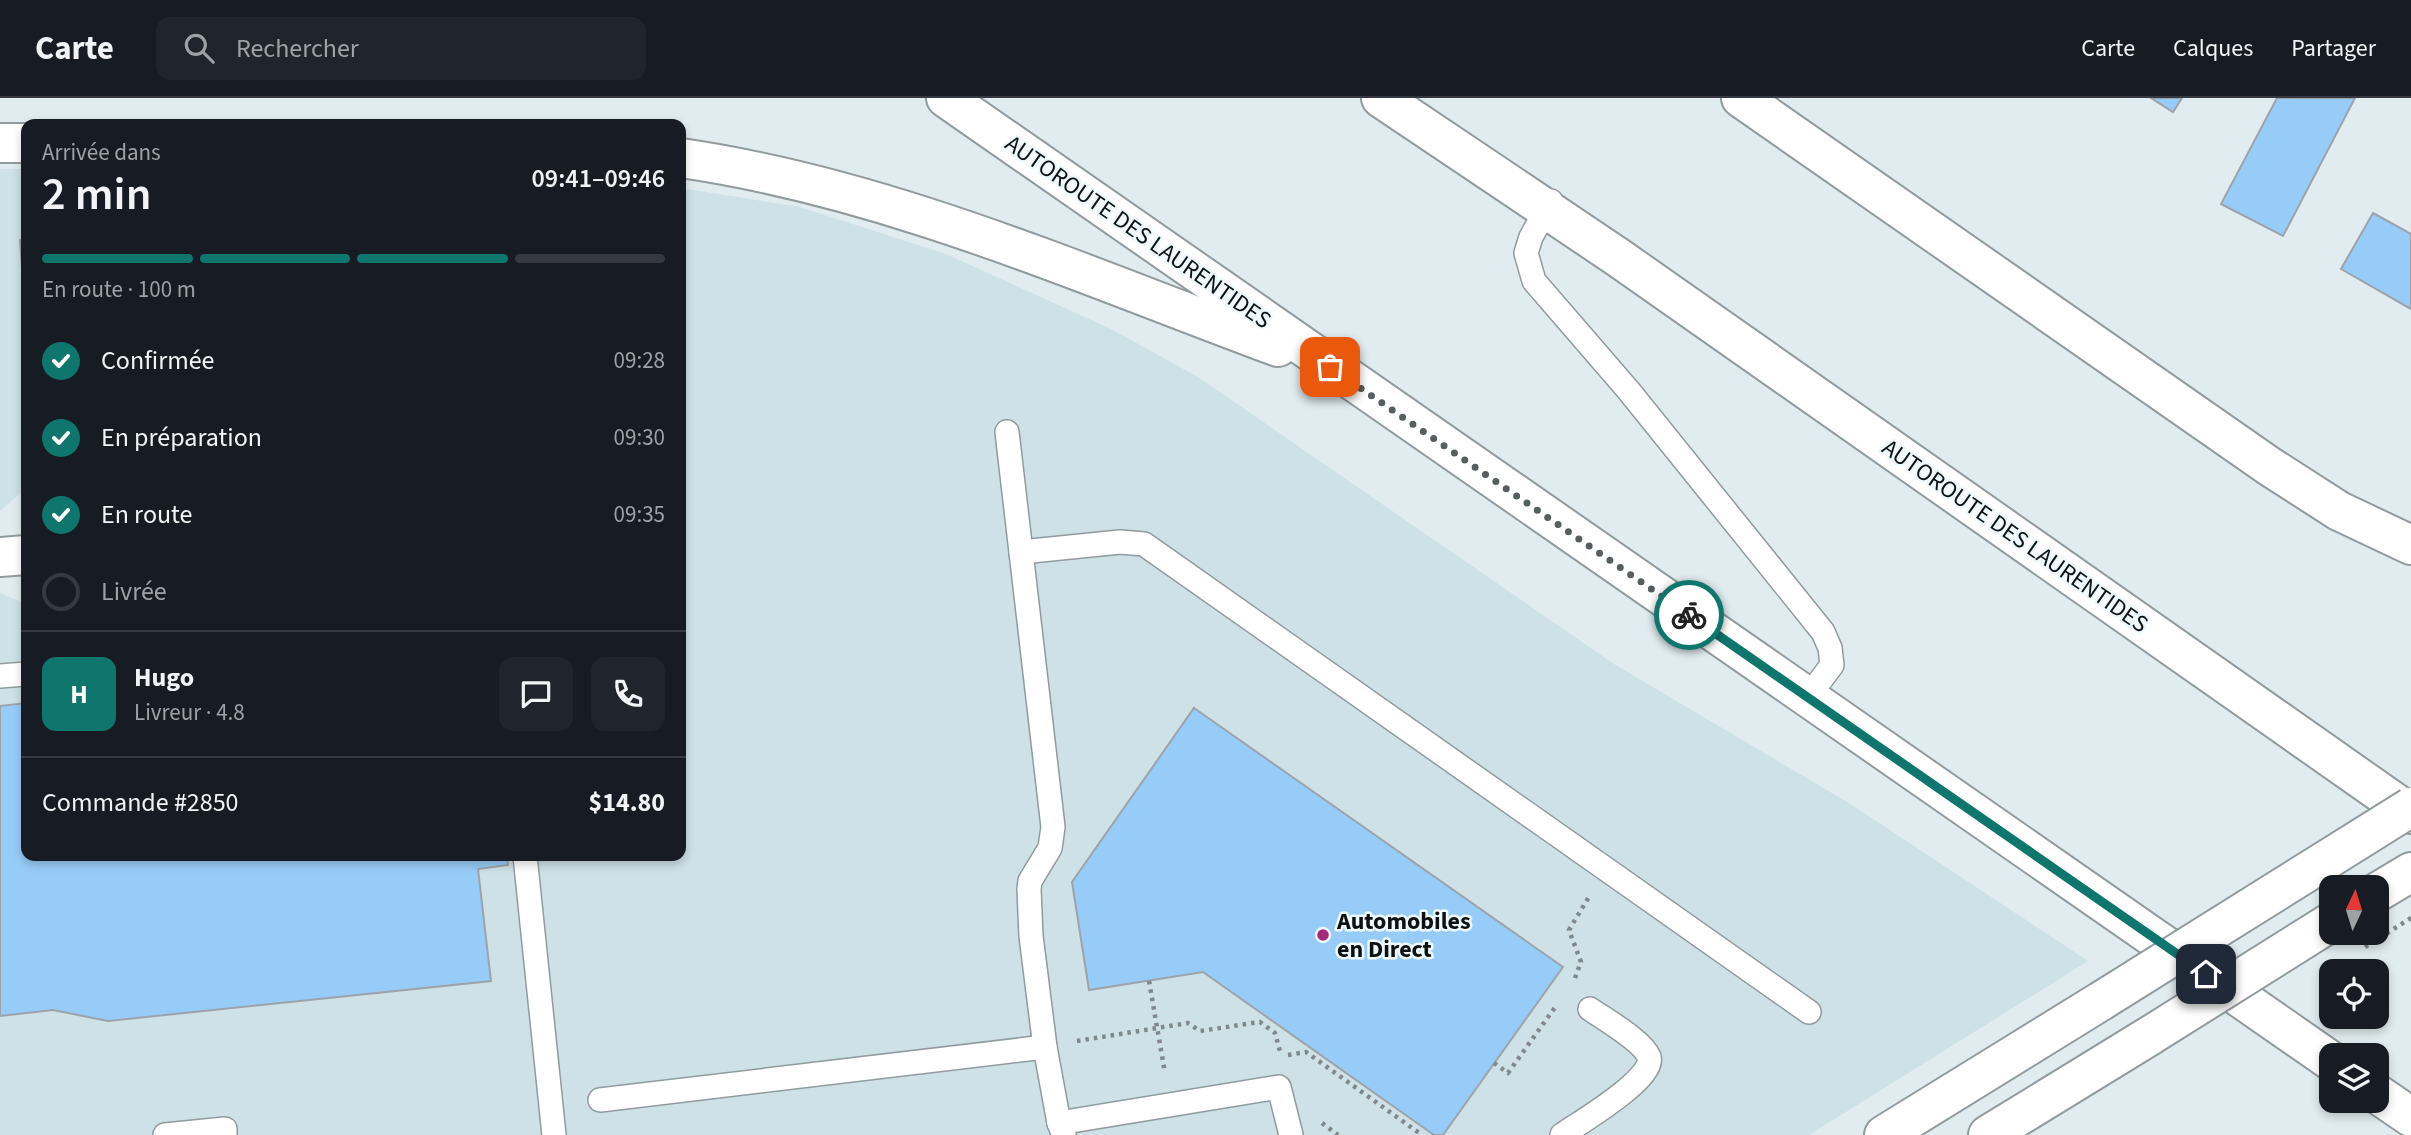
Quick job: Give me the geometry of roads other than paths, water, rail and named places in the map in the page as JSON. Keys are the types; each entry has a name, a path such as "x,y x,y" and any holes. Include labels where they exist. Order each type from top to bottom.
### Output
{"main road":[{"name":"AUTOROUTE DES LAURENTIDES","path":"946,98 2319,1053"},
{"path":"1381,98 1548,206"},
{"path":"1426,98 1548,206"},
{"path":"1741,98 2269,466 2339,511 2411,545"},
{"path":"0,143 21,144"},
{"path":"686,159 777,175 892,207 1330,367"},
{"name":"AUTOROUTE DES LAURENTIDES","path":"1548,206 2411,814"},
{"path":"0,557 21,555"},
{"path":"1884,1135 2411,807"},
{"path":"2389,885 2411,872"},
{"path":"1988,1135 2319,930"},
{"path":"2389,1102 2411,1117"}],"lane":[{"path":"1548,206 1526,253 1534,281 1629,391 1823,632 1830,648 1832,665 1808,697"},
{"path":"1007,432 1053,827 1050,848 1030,881 1029,889 1031,936 1045,1047 1061,1129 1279,1087 1292,1135"},
{"path":"1021,552 1120,542 1144,544 1809,1012"},
{"path":"0,676 21,674"},
{"path":"526,861 554,1135"},
{"path":"1562,1135 1642,1079 1649,1063 1648,1056 1636,1042 1590,1009"},
{"path":"600,1100 1045,1047"},
{"path":"165,1135 225,1129 225,1135"}],"place":[{"name":"Automobiles en Direct","path":"1323,935"}]}
